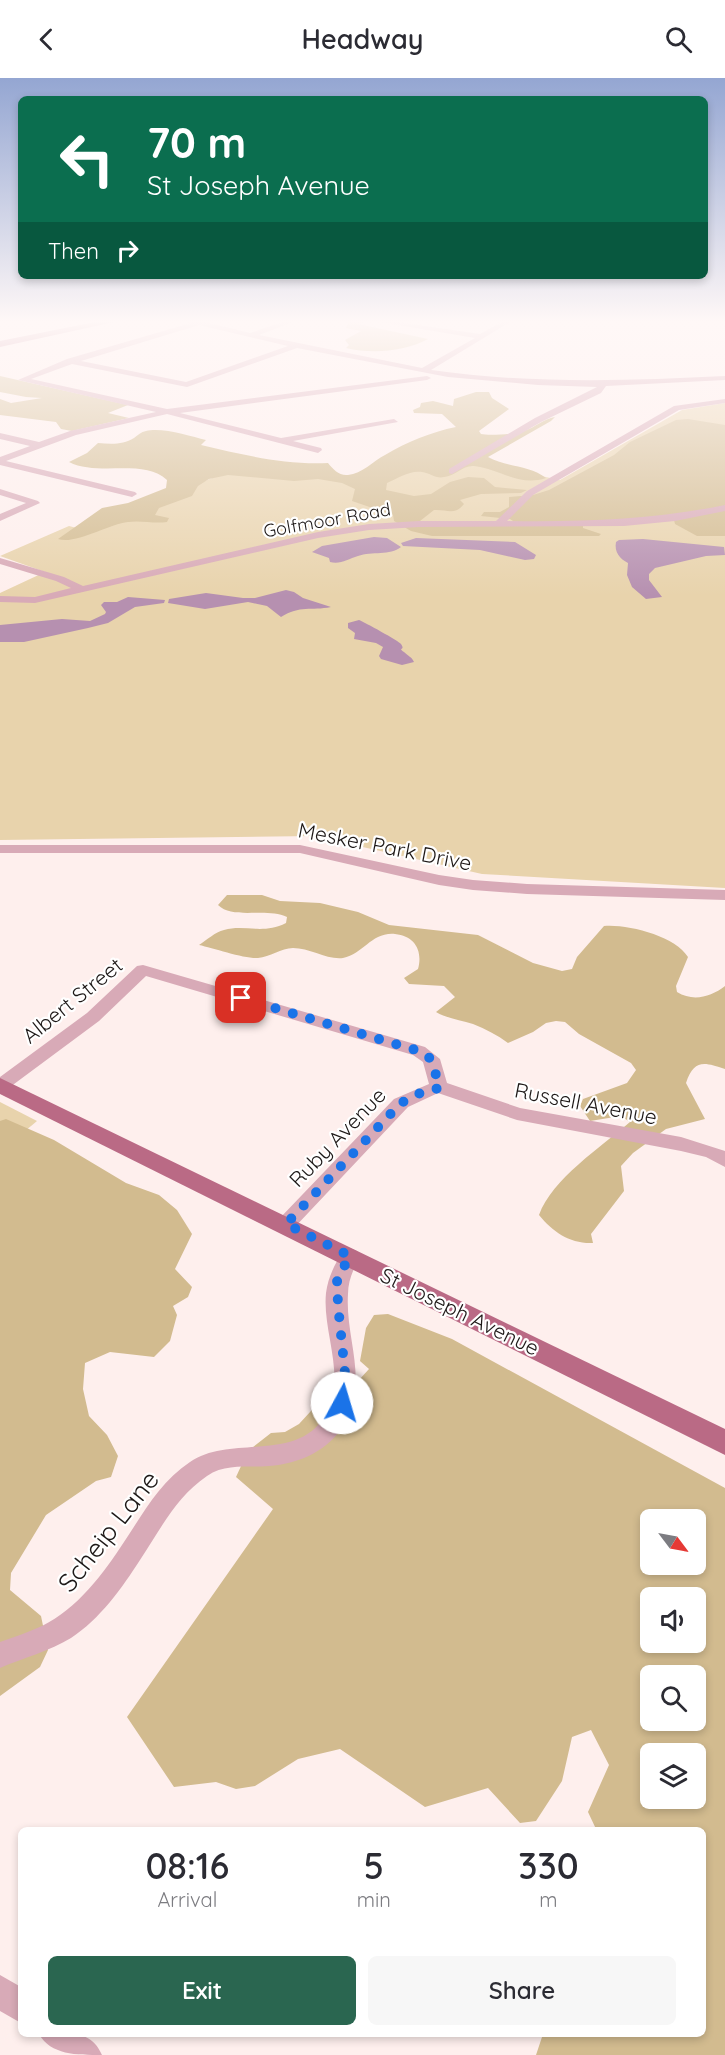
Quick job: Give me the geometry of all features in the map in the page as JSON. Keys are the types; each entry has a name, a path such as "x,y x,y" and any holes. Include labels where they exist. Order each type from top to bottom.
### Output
{"main road":[{"name":"St Joseph Avenue","path":"0,1085 286,1224 725,1443"}],"street":[{"path":"163,411 318,450"},
{"path":"0,461 73,433 172,411"},
{"path":"452,471 556,411"},
{"path":"500,523 530,492 671,411"},
{"path":"279,441 394,422"},
{"path":"0,435 39,445"},
{"path":"0,461 132,494"},
{"path":"0,492 35,503 0,518"},
{"name":"Golfmoor Road","path":"5,600 35,600 332,532 410,523 644,522 690,517 725,508"},
{"path":"0,561 60,579 81,589"},
{"name":"Mesker Park Drive","path":"0,849 300,849 439,880 473,885 527,889 725,895"},
{"name":"Albert Street","path":"0,1085 72,1034 126,989 143,970 419,1051 429,1057 433,1064 440,1088"},
{"name":"Russell Avenue","path":"440,1088 495,1108 543,1120 636,1134 721,1154"},
{"name":"Ruby Avenue","path":"286,1224 401,1103 424,1091 440,1088"},
{"name":"Scheip Lane","path":"0,1655 52,1634 73,1621 123,1565 165,1497 201,1467 218,1459 229,1457 280,1456 292,1453 319,1438 330,1428 342,1403 346,1383 337,1279 350,1256"},
{"path":"0,1991 18,2005"},
{"path":"60,2037 86,2055"}],"shaded area":[{"path":"0,411 112,411 108,413 129,418 72,431 61,429 56,422 0,415"},
{"path":"413,411 506,411 479,431 481,434 496,435 520,432 555,417 488,457 533,471 546,478 518,479 474,466 441,477 413,472 387,483 386,490 414,496 431,494 450,482 468,477 484,478 495,487 527,490 521,493 481,494 460,500 464,504 461,508 450,511 434,510 420,521 510,523 513,521 510,519 481,516 484,512 500,512 509,507 509,497 533,495 549,490 614,455 630,442 676,420 688,419 725,425 725,536 697,536 675,524 674,520 583,525 583,528 601,534 599,536 432,536 411,531 394,521 393,515 352,501 355,489 342,483 318,479 294,481 228,475 209,479 198,486 192,496 159,508 155,515 169,518 167,522 128,522 83,537 58,539 102,508 128,503 166,488 167,480 146,470 93,468 69,462 87,453 98,443 121,443 146,431 168,431 206,440 201,445 248,456 280,461 328,463 339,473 348,475 363,470 393,450 411,442 456,427 442,414"},
{"path":"680,411 725,411 725,888 482,874 314,836 0,840 0,593 45,572 0,556 69,526 88,531 233,469 349,479 466,460 560,480"},
{"path":"374,537 387,538 401,547 392,552 363,555 337,563 330,562 329,558 312,552 322,546"},
{"path":"416,538 515,542 536,555 534,559 525,560 480,550 403,546 401,543"},
{"path":"643,539 724,547 725,555 706,556 655,568 649,574 649,580 662,597 646,599 632,587 627,575 628,563 618,555 616,549 616,542 619,540"},
{"path":"286,590 331,607 300,610 281,617 267,606 248,602 205,609 168,603 169,599 206,593 255,598"},
{"path":"128,597 165,600 164,603 135,607 108,623 24,642 0,642 0,625 62,619 90,621 105,614 101,605 104,602 117,602"},
{"path":"359,620 399,642 403,648 401,650 414,662 402,665 381,659 379,656 383,647 376,643 354,639 355,633 348,628 348,623"},
{"path":"227,895 262,895 280,901 320,903 358,912 389,925 478,935 533,963 562,971 572,969 577,957 604,926 638,929 662,937 673,943 688,957 676,986 677,992 689,997 702,997 725,986 725,1069 701,1064 696,1066 686,1083 705,1119 666,1129 633,1153 621,1166 624,1191 591,1234 593,1243 569,1239 556,1232 539,1215 545,1202 566,1176 630,1122 621,1116 590,1121 580,1106 583,1099 627,1083 636,1070 631,1063 579,1034 565,1022 546,1023 533,1032 508,1043 478,1026 436,1012 455,997 444,986 409,984 404,978 418,969 419,956 412,941 402,935 380,936 357,952 343,958 293,948 252,958 199,945 224,930 261,929 286,923 287,917 279,914 241,913 224,909 218,905"},
{"path":"0,1102 37,1121 0,1152"},
{"path":"6,1119 54,1140 126,1183 159,1195 177,1210 192,1234 175,1269 192,1287 188,1297 173,1306 177,1315 170,1341 154,1357 110,1352 85,1363 83,1389 89,1416 107,1435 118,1456 111,1477 96,1481 46,1515 11,1573 10,1590 41,1616 48,1650 40,1667 0,1696 0,1121"},
{"path":"388,1314 452,1339 725,1488 725,2055 536,2055 542,2037 706,2037 706,1827 595,1827 588,1812 609,1765 591,1730 572,1737 562,1781 536,1821 520,1823 488,1788 425,1807 340,1749 298,1759 255,1786 236,1789 216,1782 174,1787 127,1717 273,1509 236,1477 248,1451 271,1433 285,1432 299,1424 322,1399 358,1381 369,1369 360,1361 366,1328 374,1315"}],"route":[{"path":"241,998 419,1051 431,1059 440,1088 424,1091 401,1103 286,1224 350,1256 342,1266 337,1279 346,1383 342,1403"}]}
